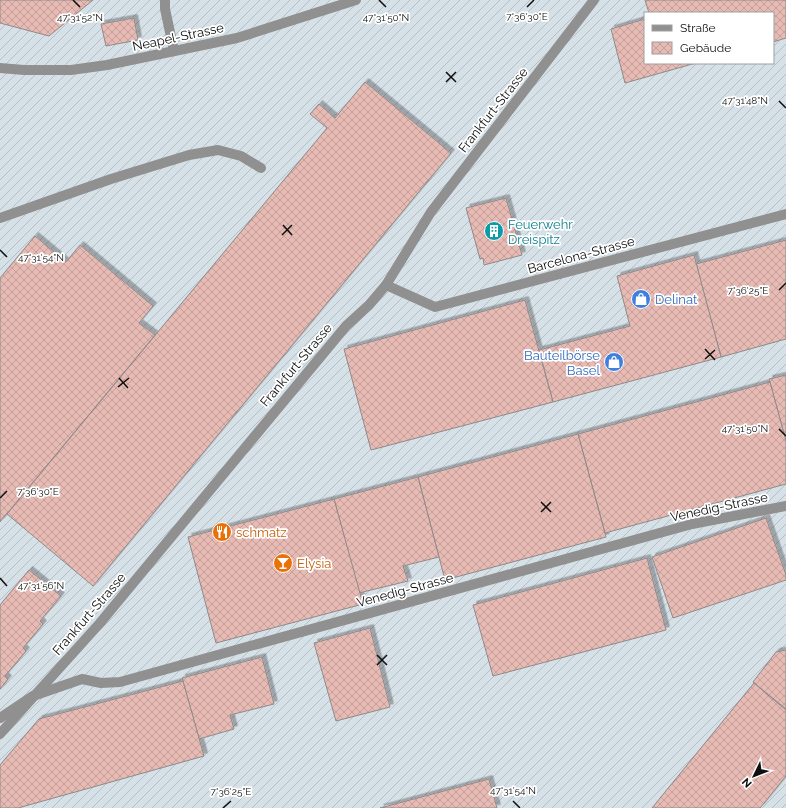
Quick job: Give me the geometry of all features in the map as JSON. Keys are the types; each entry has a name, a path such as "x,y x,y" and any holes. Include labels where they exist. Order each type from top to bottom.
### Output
{"street":[{"path":"165,0 165,9 174,51"},
{"name":"Neapel-Strasse","path":"0,68 24,70 71,70 107,65 238,38 356,0"},
{"name":"Frankfurt-Strasse","path":"0,734 100,623 346,326 369,305 386,285 431,212 594,0"},
{"path":"0,218 111,179 189,155 218,150 241,156 261,168"},
{"name":"Barcelona-Strasse","path":"386,285 435,307 786,214"},
{"name":"Venedig-Strasse","path":"33,696 82,679 101,683 120,682 692,524 786,506"},
{"path":"0,718 33,696"}],"shaded area":[{"path":"0,0 786,0 786,808 0,808"}],"building":[{"path":"0,0 93,0 49,36 0,23"},
{"path":"645,0 786,0 786,38 774,42 774,12 649,12"},
{"path":"134,18 138,40 106,46 101,24"},
{"path":"644,19 644,64 692,64 625,83 611,29"},
{"path":"365,82 451,153 93,586 7,514 327,128 310,114 319,104 335,118"},
{"name":"Feuerwehr Dreispitz","path":"506,198 522,255 484,265 483,258 480,259 466,208"},
{"path":"35,236 66,262 80,245 153,306 139,323 155,335 0,522 0,278"},
{"path":"786,240 786,339 721,357 696,264"},
{"path":"694,255 721,357 553,402 539,350 630,326 617,276"},
{"path":"525,300 553,402 371,450 344,349"},
{"path":"786,375 786,441 769,379"},
{"path":"770,382 786,441 786,484 605,533 578,434"},
{"path":"578,434 606,537 445,580 418,477"},
{"path":"418,477 439,557 403,566 408,581 359,593 334,499"},
{"path":"334,499 363,604 216,643 188,537"},
{"path":"766,518 786,575 786,580 673,618 652,557"},
{"path":"647,558 666,630 493,676 473,605"},
{"path":"29,570 61,596 40,621 43,624 23,648 26,651 5,676 8,679 0,689 0,605"},
{"path":"370,628 390,707 336,721 314,643"},
{"path":"786,650 786,709 753,682 776,652"},
{"path":"262,657 274,704 230,715 234,729 199,739 182,678"},
{"path":"183,681 204,756 18,808 0,808 0,765 39,719"},
{"path":"754,683 786,710 786,776 760,808 652,808"},
{"path":"489,779 497,808 380,808"}],"place":[{"name":"Feuerwehr Dreispitz","path":"494,231"},
{"name":"Delinat","path":"641,299"},
{"name":"Bauteilbörse Basel","path":"614,362"},
{"name":"schmatz","path":"222,532"},
{"name":"Elysia","path":"283,563"}]}
